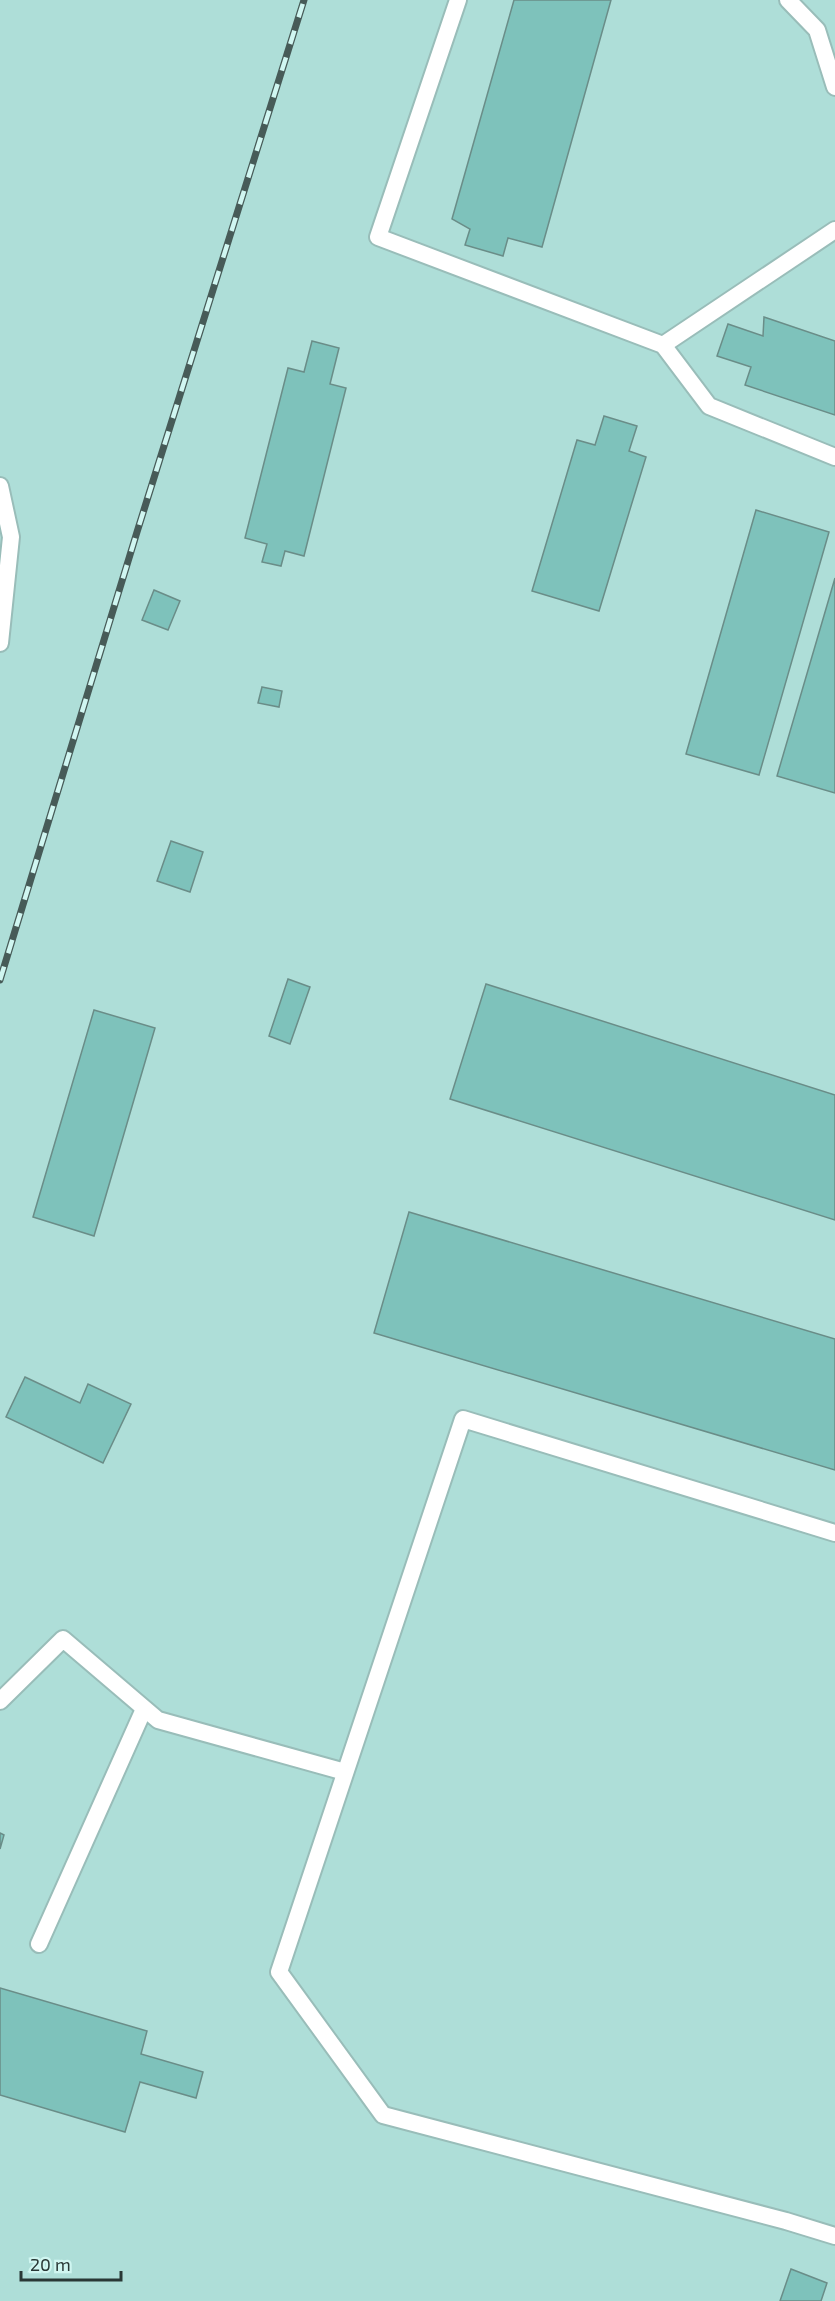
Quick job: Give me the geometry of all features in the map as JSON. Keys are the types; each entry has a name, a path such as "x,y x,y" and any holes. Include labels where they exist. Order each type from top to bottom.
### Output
{"lane":[{"path":"458,0 378,237 663,345 709,406 835,457"},
{"path":"788,0 817,30 835,87"},
{"path":"663,345 835,230"},
{"path":"0,486 11,537 0,643"},
{"path":"835,1533 463,1419 279,1972 383,2115 786,2221 835,2236"},
{"path":"0,1701 63,1639 158,1720 345,1772"},
{"path":"39,1944 144,1709"}],"shaded area":[{"path":"0,0 835,0 835,2301 0,2301"}],"building":[{"path":"514,0 611,0 542,247 508,238 503,256 465,245 470,229 452,219"},
{"path":"764,317 835,341 835,415 745,385 751,367 717,356 728,324 763,336"},
{"path":"312,341 339,348 330,384 346,388 304,556 285,551 281,566 262,562 267,544 245,538 288,368 304,372"},
{"path":"604,416 637,426 629,451 646,457 599,611 532,591 577,440 595,445"},
{"path":"756,510 829,532 759,775 686,754"},
{"path":"835,578 835,793 777,776"},
{"path":"154,590 180,601 168,630 142,620"},
{"path":"262,687 282,691 279,707 258,703"},
{"path":"171,841 203,852 190,892 157,881"},
{"path":"288,979 310,987 290,1044 269,1036"},
{"path":"486,984 835,1095 835,1220 450,1099"},
{"path":"94,1010 155,1028 94,1236 33,1217"},
{"path":"409,1212 835,1339 835,1470 374,1333"},
{"path":"25,1377 80,1403 88,1384 131,1404 103,1463 6,1417"},
{"path":"0,1833 4,1835 0,1849"},
{"path":"0,1988 147,2031 141,2054 203,2072 196,2098 140,2082 125,2132 0,2095"},
{"path":"791,2269 827,2283 821,2301 780,2301"}],"railway":[{"path":"0,980 137,532 304,0"}]}
